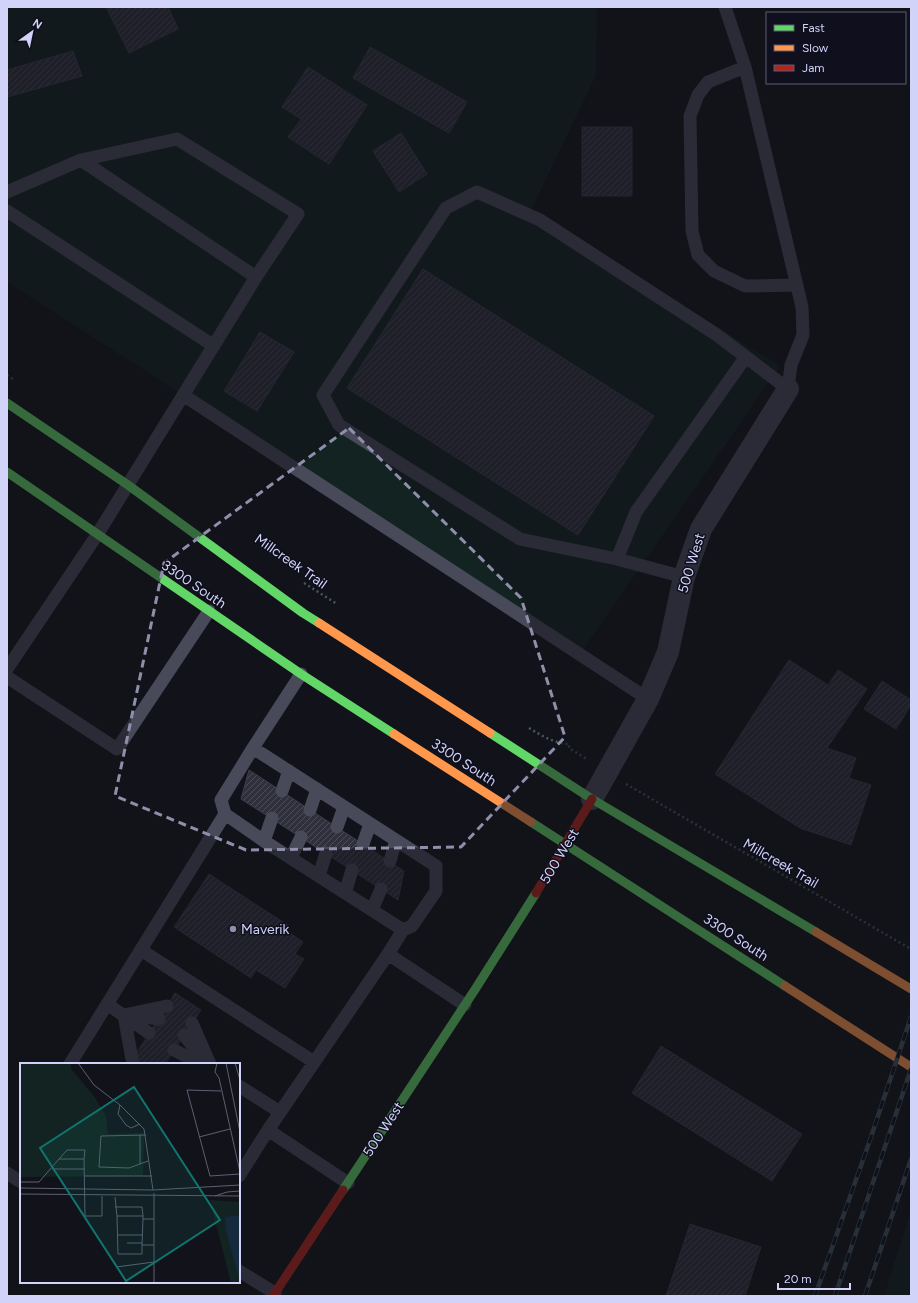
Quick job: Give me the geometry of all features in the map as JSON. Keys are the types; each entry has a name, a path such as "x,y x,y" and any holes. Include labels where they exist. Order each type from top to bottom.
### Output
{"main road":[{"path":"7,403 128,485 303,613 592,799 911,989"},
{"name":"3300 South","path":"7,472 301,674 911,1067"},
{"name":"500 West","path":"274,1295 465,1005 566,844 592,799"}],"street":[{"name":"500 West","path":"592,799 648,700 668,652 684,577 701,529 788,389"}],"lane":[{"path":"684,577 617,559 520,539 339,425 323,395 446,208 478,192 540,220 717,335 788,389 791,365 802,336 802,307 745,67 725,7"},
{"path":"745,67 708,82 698,95 690,116 692,231 698,255 714,271 746,286 797,285"},
{"path":"7,192 81,160 177,139 298,214 256,277 97,535 7,669"},
{"path":"81,160 256,277"},
{"path":"7,211 214,346"},
{"path":"617,559 636,512 746,358"},
{"path":"183,395 648,700"},
{"path":"7,677 117,749 209,611"},
{"path":"301,674 221,800 225,814 264,841 403,930"},
{"path":"240,1174 280,1112 403,930 412,926 436,891 436,866 253,748"},
{"path":"282,791 289,771"},
{"path":"310,810 317,789"},
{"path":"337,827 344,806"},
{"path":"71,1063 225,814"},
{"path":"264,841 272,818"},
{"path":"363,844 370,824"},
{"path":"291,858 301,837"},
{"path":"390,862 396,840"},
{"path":"319,876 326,853"},
{"path":"345,893 352,870"},
{"path":"372,910 381,889"},
{"path":"141,950 314,1062"},
{"path":"388,954 465,1005"},
{"path":"107,1004 149,1033"},
{"path":"124,1015 167,1006"},
{"path":"124,1015 159,1019"},
{"path":"124,1015 136,1053"},
{"path":"192,1023 209,1063"},
{"path":"184,1035 208,1063"},
{"path":"174,1050 199,1063"},
{"path":"240,1087 280,1112"},
{"path":"268,1130 348,1183"},
{"path":"7,1173 20,1181"},
{"path":"240,1272 274,1295"}],"path":[{"path":"7,375 13,380"},
{"name":"Millcreek Trail","path":"300,580 337,605"},
{"path":"526,726 551,741 561,744 569,744 569,748"},
{"name":"Millcreek Trail","path":"642,794 911,949"}],"highlighted area":[{"path":"349,428 521,598 565,737 461,847 246,850 115,796 164,563"}],"shaded area":[{"path":"7,7 597,7 596,75 531,210 780,366 582,651 7,282"},
{"path":"911,1210 911,1296 884,1296"}],"building":[{"path":"106,7 168,7 178,29 129,53"},
{"path":"370,47 467,102 449,133 353,78"},
{"path":"73,51 82,76 7,97 7,70"},
{"path":"308,67 367,105 329,164 288,137 301,119 282,107"},
{"path":"582,127 632,127 632,196 582,196"},
{"path":"401,133 427,174 399,192 373,151"},
{"path":"423,269 654,416 578,535 347,388"},
{"path":"260,332 294,352 257,411 224,391"},
{"path":"789,660 828,685 838,670 867,689 827,748 856,758 849,778 871,785 851,845 800,828 715,774"},
{"path":"882,681 911,700 911,705 896,729 864,709"},
{"path":"249,770 404,871 398,900 241,799"},
{"name":"Maverik","path":"209,874 289,926 287,931 303,942 295,954 304,959 285,988 256,970 251,978 174,927"},
{"path":"175,993 201,1010 166,1063 130,1063"},
{"path":"661,1046 802,1134 772,1181 632,1093"},
{"path":"690,1224 761,1247 745,1296 666,1296"}],"railway":[{"path":"815,1296 869,1143 911,1017"},
{"path":"835,1296 911,1069"},
{"path":"865,1296 911,1159"}],"traffic: fast":[{"path":"7,403 128,485 303,613 319,623"},
{"path":"7,472 301,674 394,734"},
{"path":"490,733 592,799 816,932"},
{"path":"531,822 785,986"},
{"path":"343,1190 476,988 536,893"}],"traffic: slow":[{"path":"319,623 490,733"},
{"path":"394,734 531,822"},
{"path":"816,932 911,989"},
{"path":"785,986 911,1067"}],"traffic: jam":[{"path":"536,893 592,799"},
{"path":"273,1296 343,1190"}],"place":[{"name":"Maverik","path":"233,929"}]}
